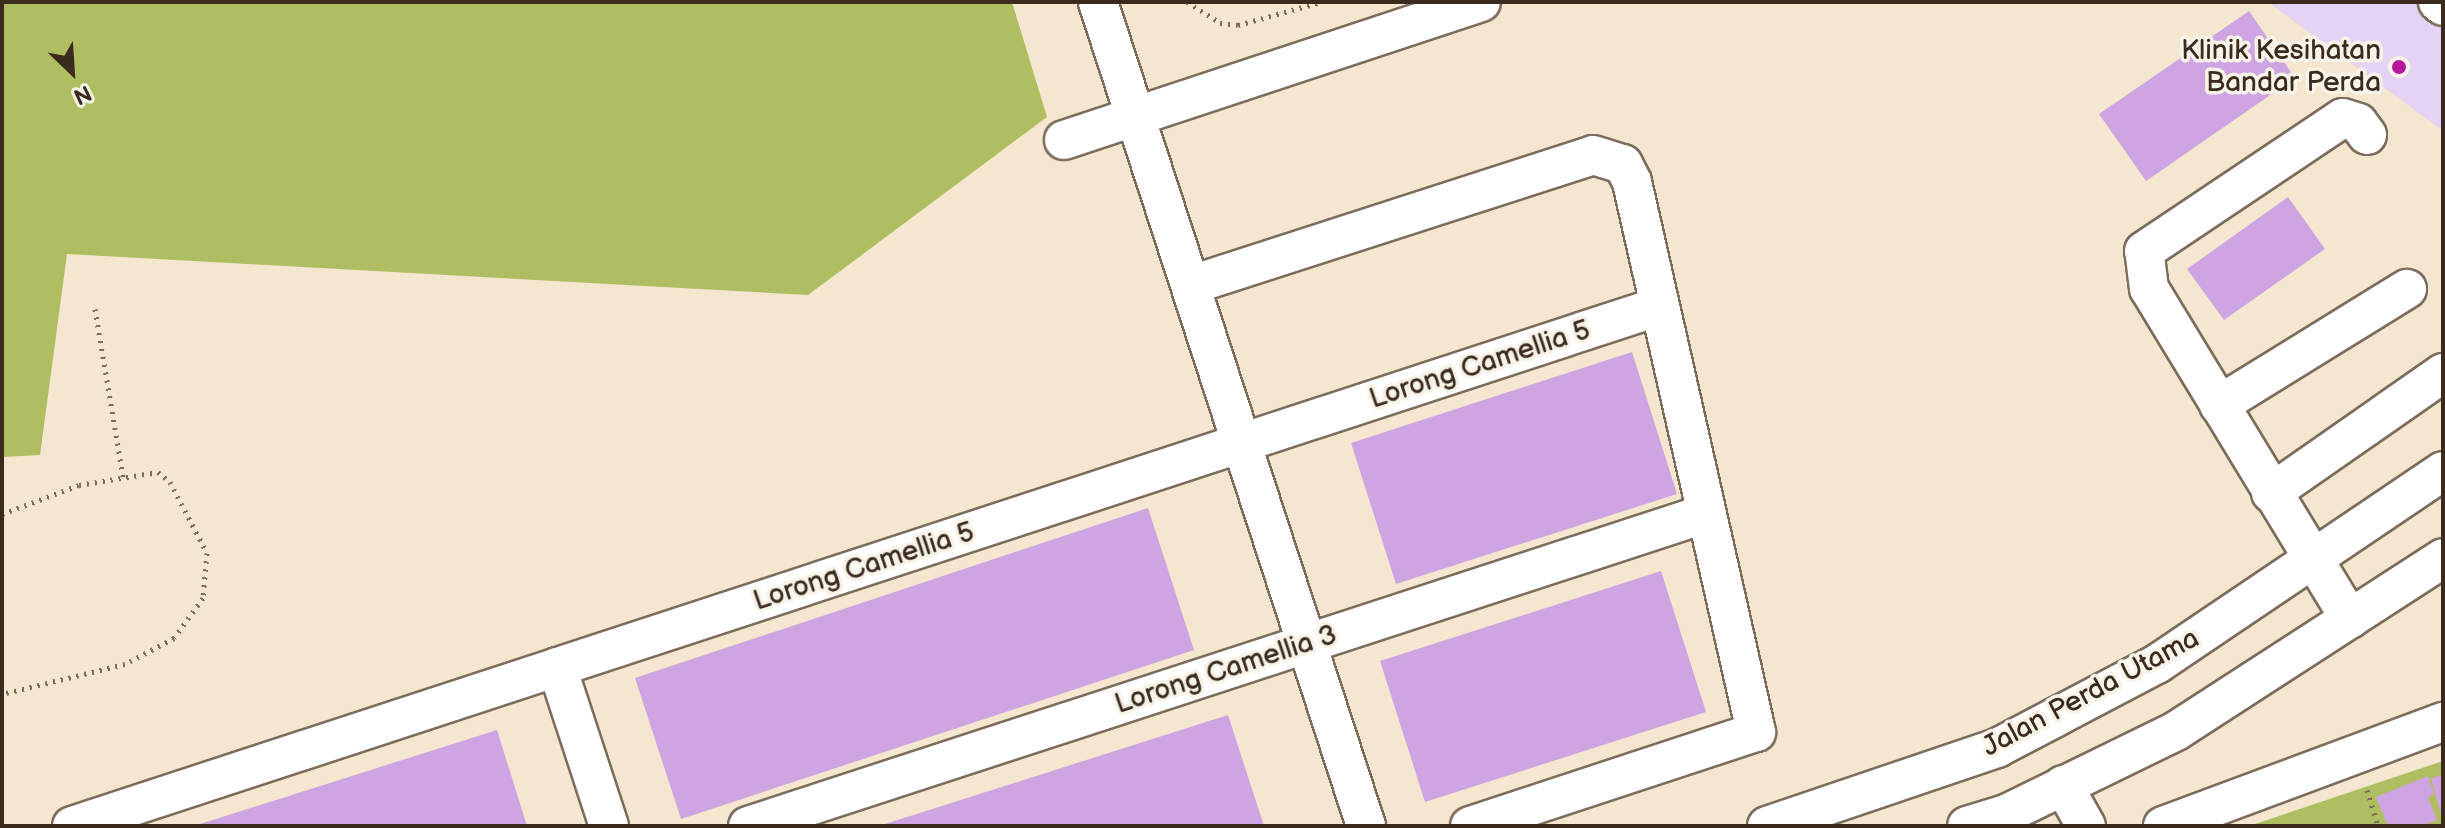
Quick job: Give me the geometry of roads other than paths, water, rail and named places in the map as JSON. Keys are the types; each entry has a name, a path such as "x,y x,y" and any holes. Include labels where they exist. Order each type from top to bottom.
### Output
{"street":[{"path":"1098,2 1366,826"},
{"path":"1064,140 1481,2"},
{"path":"2438,2 2443,6"},
{"path":"2350,619 2310,561 2149,289 2144,251 2343,118 2358,123 2367,135"},
{"path":"1191,285 1593,155 1623,164 1632,182 1657,307 1756,732 1470,826"},
{"path":"2219,405 2407,289"},
{"name":"Lorong Camellia 5","path":"72,826 1657,307"},
{"path":"2271,493 2443,373"},
{"name":"Jalan Perda Utama","path":"1767,826 1997,748 2157,664 2443,471"},
{"name":"Lorong Camellia 3","path":"748,826 1704,514"},
{"path":"1967,826 2063,785 2176,731 2443,558"},
{"path":"557,667 609,826"},
{"path":"2163,826 2443,722"},
{"path":"2063,785 2086,826"}],"place":[{"name":"Klinik Kesihatan Bandar Perda","path":"2399,67"}]}
